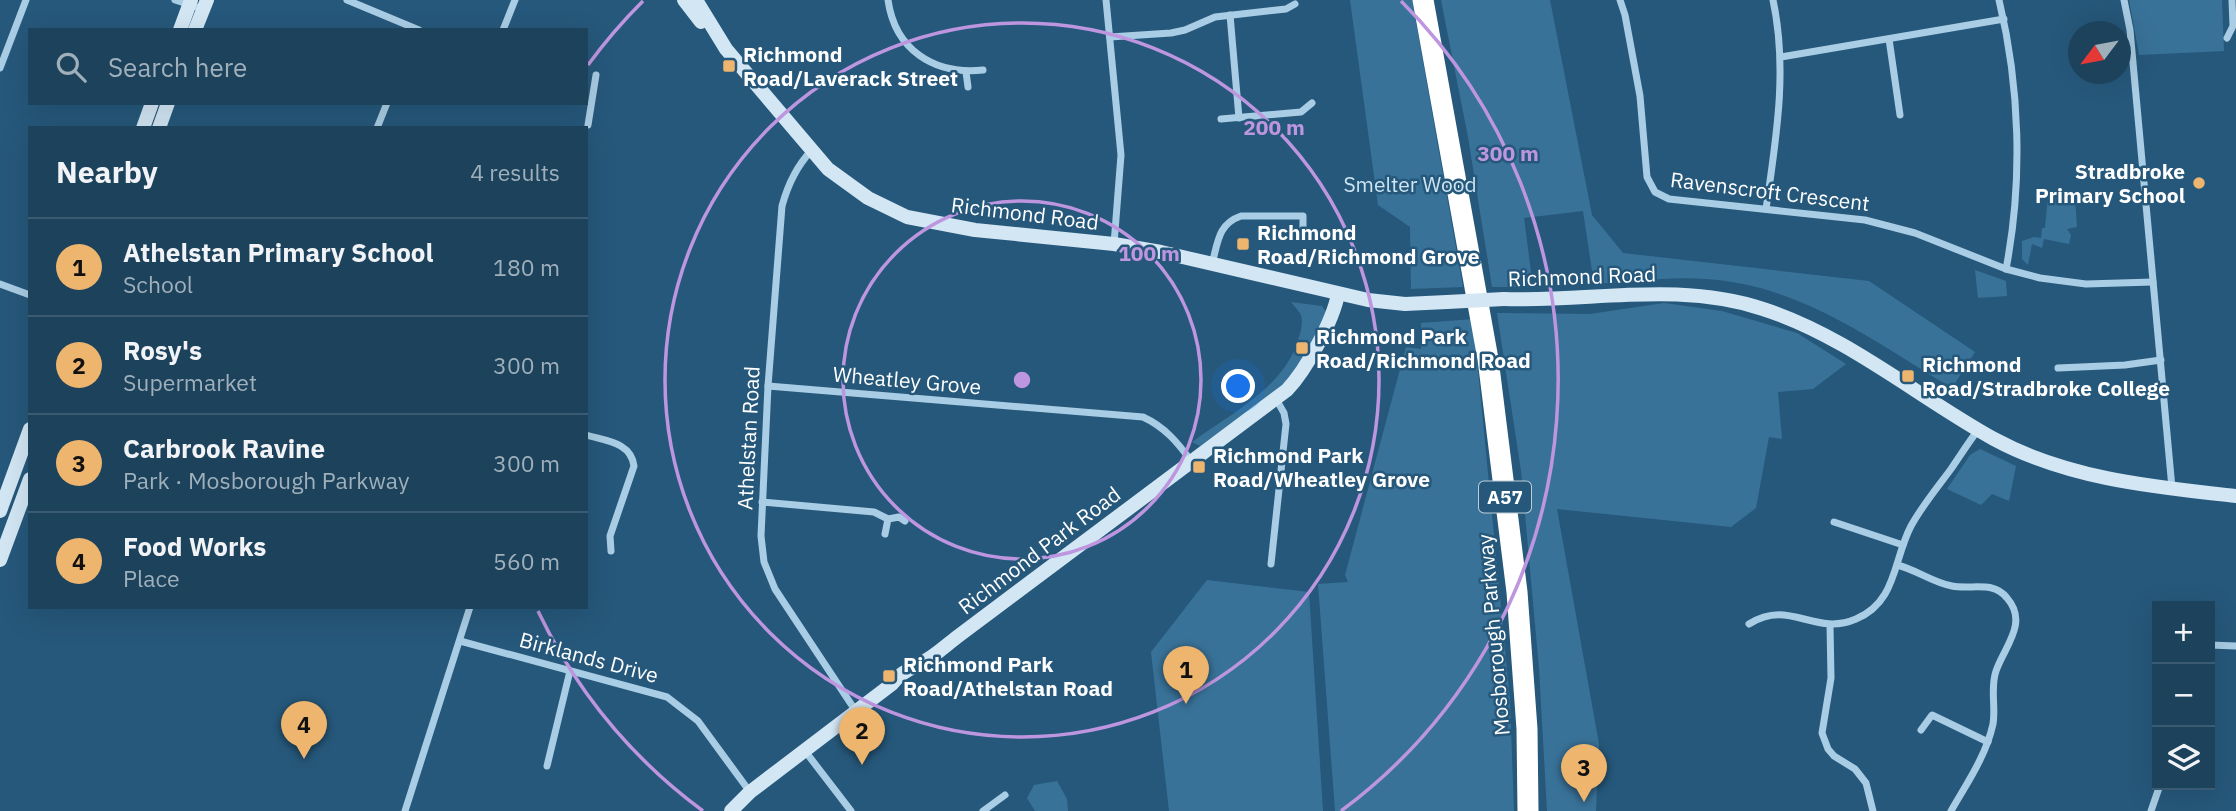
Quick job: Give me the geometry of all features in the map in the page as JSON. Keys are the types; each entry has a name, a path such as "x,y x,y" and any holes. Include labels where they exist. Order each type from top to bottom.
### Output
{"highway":[{"name":"Mosborough Parkway","path":"1423,0 1488,359 1517,592 1527,729 1528,811"}],"main road":[{"path":"684,0 720,40"},
{"name":"Richmond Road","path":"696,0 720,40 811,151 846,184 907,217 975,230 1114,244 1161,252 1338,294 1392,303 1681,294 1730,300 1790,319 1857,354 1979,430 2020,451 2113,481 2236,496"},
{"path":"181,28 193,3"},
{"path":"193,3 195,28"},
{"path":"144,126 151,105"},
{"path":"160,126 167,105"},
{"name":"Richmond Park Road","path":"731,811 750,792 910,668 957,637 1276,399 1295,381 1306,364 1335,309 1338,294"},
{"path":"0,512 28,435"},
{"path":"0,559 28,484"}],"street":[{"path":"0,68 26,0"},
{"path":"347,0 414,28"},
{"path":"504,28 515,0"},
{"path":"888,0 896,31 910,48 938,65 966,72 983,70"},
{"path":"1106,0 1121,155 1114,244"},
{"name":"Ravenscroft Crescent","path":"1620,0 1640,96 1647,177 1650,186 1661,197 1865,220 1915,233 2006,269 2040,278 2086,284 2153,282"},
{"path":"1766,209 1778,117 1781,57 1779,27 1773,0"},
{"path":"1999,0 2011,55 2017,128 2014,200 2006,269"},
{"path":"2124,0 2130,30 2172,488"},
{"path":"2227,38 2233,26 2232,0"},
{"path":"1110,37 1171,33 1185,30 1204,20 1286,9 1295,4"},
{"path":"1230,15 1239,118"},
{"path":"1781,57 2004,19"},
{"path":"1889,39 1900,115"},
{"path":"966,72 968,87"},
{"path":"589,125 590,92 596,75"},
{"path":"1221,119 1301,112 1312,103"},
{"path":"378,126 386,105"},
{"name":"Athelstan Road","path":"811,151 795,171 782,206 768,386 762,549 769,576 855,710"},
{"path":"1212,264 1224,225 1232,219 1241,216 1303,216 1303,231"},
{"path":"0,284 28,294"},
{"path":"2058,368 2125,365 2161,360"},
{"name":"Wheatley Grove","path":"768,386 1143,417 1169,434 1192,463"},
{"path":"1271,564 1286,424 1284,413 1276,399"},
{"path":"1749,624 1771,614 1788,614 1830,625 1858,618 1878,605 1887,594 1903,545 1920,512 1979,430"},
{"path":"588,436 626,448 632,455 634,466 610,536 611,551"},
{"path":"762,502 874,512 888,519 899,517 905,521"},
{"path":"885,534 888,519"},
{"path":"1834,522 1903,545"},
{"path":"1897,565 1956,587 1992,588 2000,591 2012,606 2015,630 1995,673 1995,711 1988,742 1951,811"},
{"path":"405,811 469,609"},
{"path":"1830,625 1831,678 1822,733 1834,756 1855,769 1866,783 1873,811"},
{"name":"Birklands Drive","path":"460,641 667,697 681,705 698,721 750,792"},
{"path":"2215,645 2236,646"},
{"path":"547,766 570,671"},
{"path":"1921,730 1932,715 1988,742"},
{"path":"805,751 851,811"},
{"path":"2151,811 2158,790"},
{"path":"983,811 1005,795"}],"green space":[{"name":"Smelter Wood","path":"1350,0 1412,0 1463,287 1411,289 1410,227 1378,205"},
{"path":"1441,0 1550,0 1592,215 1623,253 1869,281 1975,352 1952,388 1835,318 1773,292 1741,283 1692,278 1594,284 1583,211 1524,218 1533,287 1492,287 1468,137"},
{"path":"2129,0 2222,0 2224,51 2139,55"},
{"path":"2048,196 2075,198 2077,227 2067,229 2071,235 2069,244 2044,239 2042,248 2032,244 2028,265 2022,259 2022,241 2041,238 2042,228 2045,228"},
{"path":"1975,270 2006,281 2007,296 1978,298"},
{"path":"1291,302 1322,306 1326,312 1307,356 1296,372 1282,389 1248,415 1200,446 1192,442 1270,385 1282,370 1292,355 1302,326 1301,315"},
{"path":"1664,303 1722,311 1797,333 1846,364 1813,389 1778,392 1782,439 1769,437 1756,508 1731,527 1557,509 1599,744 1596,811 1547,811 1539,668 1521,471 1497,313 1590,314"},
{"path":"1473,319 1510,700 1514,811 1335,811 1318,584 1348,582 1345,575 1406,347 1421,349 1421,323"},
{"path":"1980,449 2016,466 2009,501 1992,494 1981,505 1947,489 1970,455"},
{"path":"1207,580 1309,592 1323,811 1169,811 1151,652"},
{"path":"1057,781 1067,799 1068,811 1035,811 1027,798 1034,785"}],"place":[{"name":"Richmond Road/Laverack Street","path":"729,66"},
{"name":"Stradbroke Primary School","path":"2199,183"},
{"name":"Richmond Road/Richmond Grove","path":"1243,244"},
{"name":"Richmond Park Road/Richmond Road","path":"1302,348"},
{"name":"Richmond Road/Stradbroke College","path":"1908,376"},
{"name":"Richmond Park Road/Wheatley Grove","path":"1199,467"},
{"name":"Richmond Park Road/Athelstan Road","path":"889,676"},
{"name":"Athelstan Primary School","path":"1186,704"},
{"name":"Food Works","path":"304,759"},
{"name":"Rosy's","path":"862,765"},
{"name":"Carbrook Ravine","path":"1584,802"}]}
